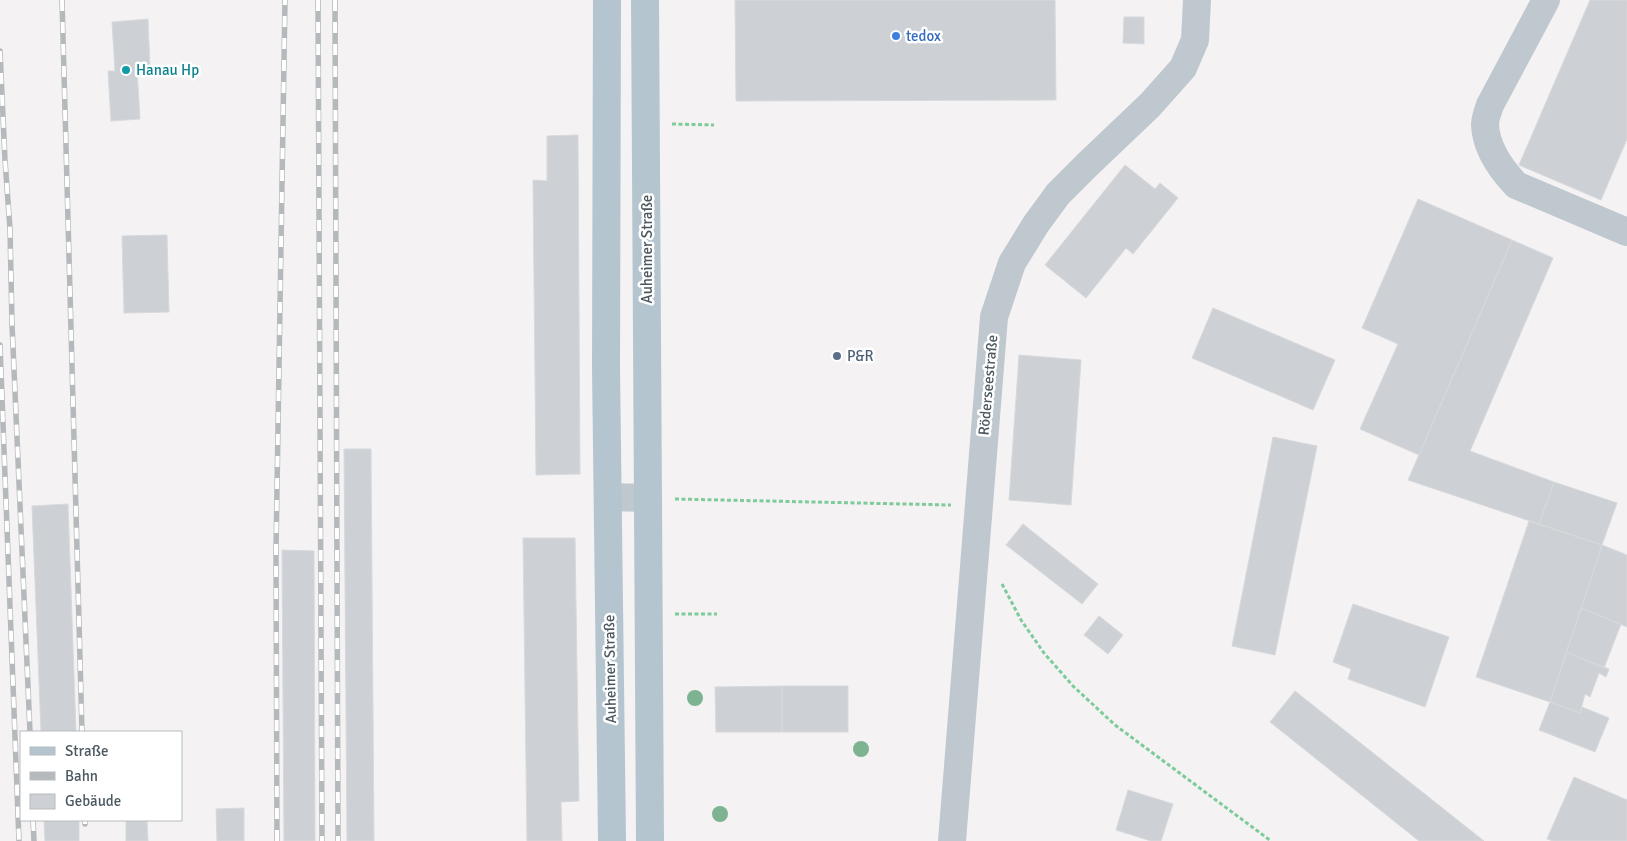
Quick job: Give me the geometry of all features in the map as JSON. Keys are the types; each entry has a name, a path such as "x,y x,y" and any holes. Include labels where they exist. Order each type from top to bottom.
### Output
{"main road":[{"name":"Auheimer Straße","path":"607,0 606,368 612,841"},
{"name":"Auheimer Straße","path":"645,0 650,841"}],"street":[{"name":"Röderseestraße","path":"952,841 994,317 1012,263 1036,224 1058,194 1172,83 1183,68 1195,40 1197,0"},
{"path":"1546,0 1490,105 1485,124 1488,139 1495,159 1516,185 1627,232"},
{"path":"608,497 648,498"}],"path":[{"path":"646,124 714,124"},
{"path":"648,498 954,505 978,516"},
{"path":"1001,582 1044,654 1073,686 1115,725 1271,841"},
{"path":"672,614 717,614"}],"building":[{"name":"tedox","path":"735,0 1055,0 1056,100 736,101"},
{"path":"1590,0 1627,0 1627,139 1601,200 1519,165"},
{"path":"1124,17 1144,17 1144,44 1123,43"},
{"name":"Hanau Hp","path":"148,19 150,69 137,69 140,119 111,121 108,71 115,71 112,22"},
{"path":"578,135 580,474 536,475 533,180 547,181 547,136"},
{"path":"1125,165 1155,189 1160,183 1178,198 1133,254 1126,248 1086,298 1045,265"},
{"path":"1418,199 1512,240 1419,455 1360,429 1398,344 1362,328"},
{"path":"167,235 169,312 124,313 122,236"},
{"path":"1512,240 1553,258 1470,451 1554,482 1539,524 1408,480"},
{"path":"1213,308 1335,360 1313,410 1192,358"},
{"path":"1019,355 1081,360 1071,505 1009,500"},
{"path":"1273,437 1317,446 1275,655 1232,646"},
{"path":"344,449 371,449 374,841 347,841"},
{"path":"1554,482 1617,503 1602,545 1539,524"},
{"path":"68,504 76,731 41,731 32,506"},
{"path":"1529,521 1602,545 1550,702 1476,677"},
{"path":"1023,524 1098,584 1082,604 1006,545"},
{"path":"523,538 575,538 579,801 561,802 562,841 527,841"},
{"path":"1602,545 1627,555 1627,627 1581,608"},
{"path":"282,550 314,551 315,841 284,841"},
{"path":"1353,604 1449,637 1425,707 1348,679 1351,669 1333,662"},
{"path":"1581,608 1621,624 1604,668 1566,652"},
{"path":"1099,616 1123,635 1108,654 1084,635"},
{"path":"1566,652 1609,669 1606,677 1599,673 1590,697 1585,694 1580,713 1550,702"},
{"path":"782,686 782,732 716,732 715,687"},
{"path":"782,686 848,686 848,732 782,732"},
{"path":"1295,691 1484,841 1419,841 1270,722"},
{"path":"1550,702 1580,713 1582,707 1609,718 1595,752 1539,730"},
{"path":"1574,777 1627,800 1627,841 1553,841 1547,839"},
{"path":"1128,790 1173,804 1161,841 1151,841 1116,830"},
{"path":"244,808 244,841 217,841 216,809"},
{"path":"44,821 79,821 79,841 45,841"},
{"path":"126,821 147,821 148,841 126,841"}],"railway":[{"path":"62,0 82,731"},
{"path":"277,841 276,551 285,0"},
{"path":"318,0 322,841"},
{"path":"335,0 338,841"},
{"path":"0,51 10,229 12,324 30,731"},
{"path":"0,345 19,841"},
{"path":"33,821 34,841"}],"place":[{"name":"tedox","path":"896,36"},
{"name":"Hanau Hp","path":"126,70"},
{"name":"P&R","path":"837,356"}]}
